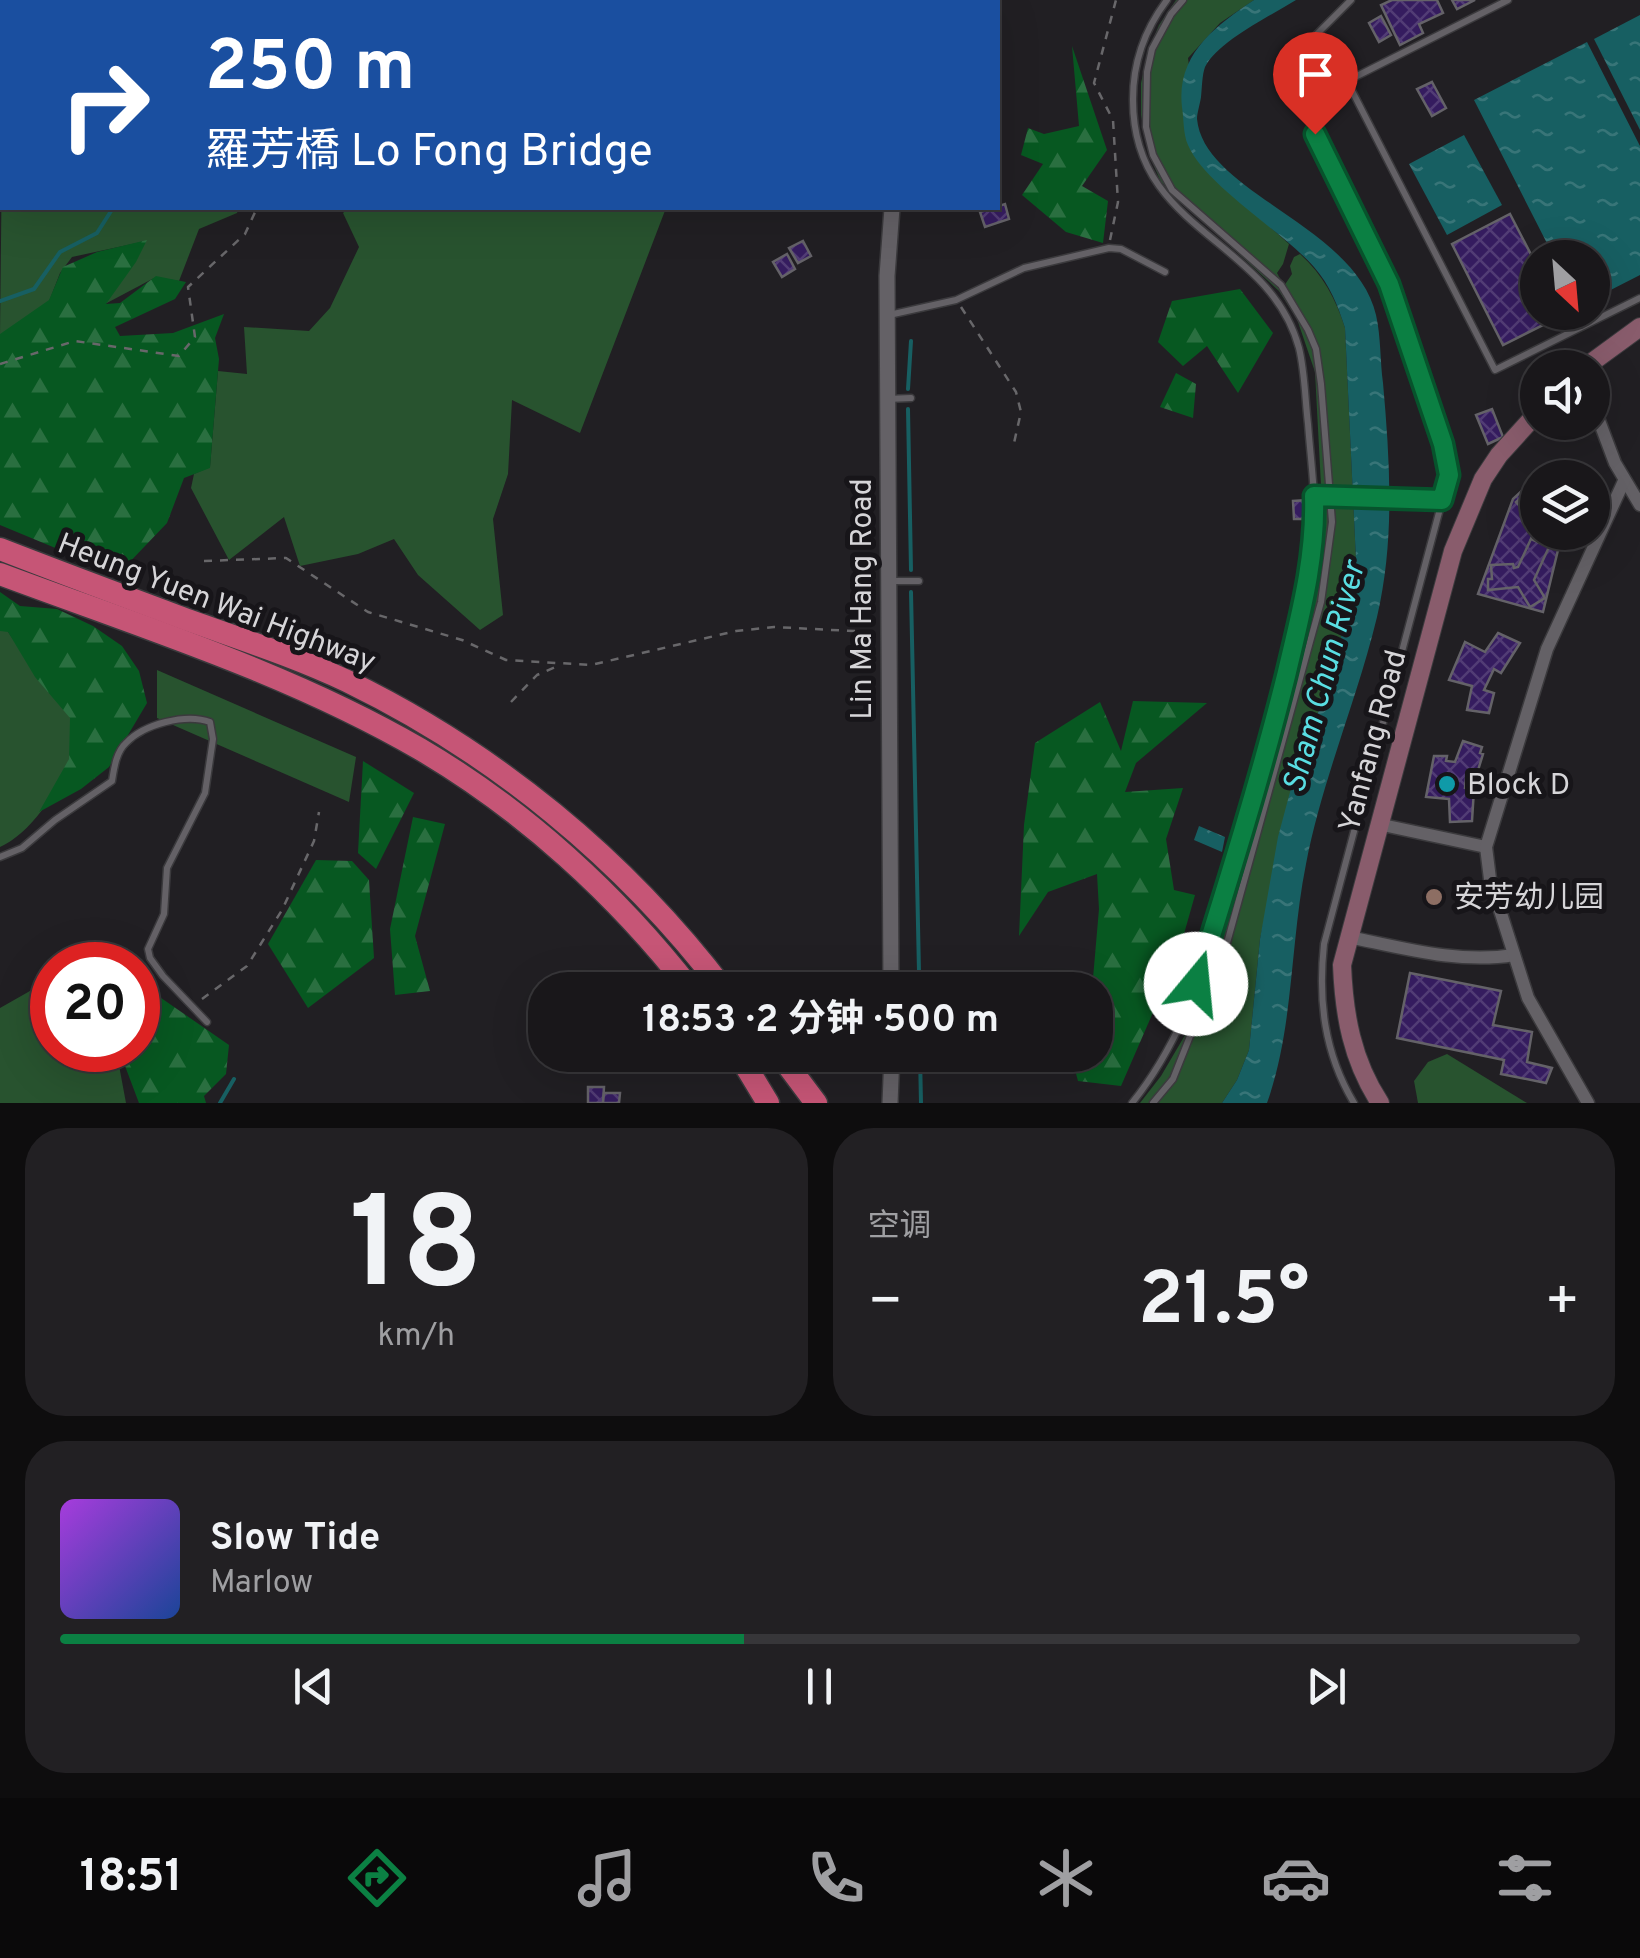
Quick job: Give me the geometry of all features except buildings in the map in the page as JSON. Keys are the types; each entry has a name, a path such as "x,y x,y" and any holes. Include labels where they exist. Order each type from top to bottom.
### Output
{"highway":[{"name":"Heung Yuen Wai Highway","path":"0,550 307,663 443,734 508,778 584,839 654,906 709,972"},
{"name":"Heung Yuen Wai Highway","path":"0,574 288,683 422,750 498,801 572,861 676,972"},
{"path":"748,1072 763,1096"},
{"path":"779,1072 798,1103"},
{"path":"793,1072 816,1103"}],"main road":[{"path":"1609,350 1640,327"},
{"name":"Yanfang Road","path":"1374,1101 1352,1045 1342,965 1434,615 1468,509 1499,455 1520,432"}],"street":[{"name":"Lin Ma Hang Road","path":"890,972 887,255 892,210"},
{"path":"1607,440 1624,481 1640,504"},
{"path":"1588,1103 1528,998 1490,879 1486,847 1548,649 1624,481"},
{"path":"1378,824 1486,847"},
{"path":"1349,938 1449,956 1492,959 1514,955"},
{"path":"890,1103 891,1072"}],"lane":[{"path":"1132,1103 1182,1021 1224,897 1271,734 1304,603 1314,544 1314,496 1303,370 1288,320 1260,282 1162,194 1140,148 1133,113 1136,68 1147,33 1166,0"},
{"path":"1153,1103 1173,1079 1227,943 1321,602 1332,522 1322,384 1308,330 1281,286 1172,190 1153,156 1146,127 1146,72 1152,49 1183,0"},
{"path":"1350,0 1314,37 1305,54 1299,90 1315,134 1389,284 1443,444 1449,475 1324,944 1320,992 1325,1033 1354,1103"},
{"path":"1508,0 1348,81 1495,370 1640,298"},
{"path":"887,315 956,300 1024,268 1109,248 1121,249 1165,272"},
{"path":"887,399 911,398"},
{"path":"1314,496 1442,500"},
{"path":"889,581 918,582"},
{"path":"0,857 22,848 112,781 126,742 172,719 210,722 212,739 204,793 166,868 164,914 148,949 163,976 207,1022"}],"path":[{"path":"1109,248 1118,202 1113,120 1094,83 1116,0"},
{"path":"0,364 76,342 179,356 196,337 188,286 244,234 257,210"},
{"path":"956,300 1016,392 1021,412 1014,443"},
{"path":"204,560 286,558 368,612 462,640 506,660 591,665 736,631 774,627 874,632"},
{"path":"511,702 537,674 562,664"},
{"path":"193,1007 247,966 293,892 298,871 314,841 319,812"}],"green space":[{"path":"1176,0 1254,0 1220,23 1188,58 1202,166 1289,244 1277,273 1284,286 1292,274 1294,257 1300,254 1322,279 1341,317 1345,328 1356,560 1333,679 1300,754 1260,939 1249,1050 1222,1103 1140,1103 1188,1030 1315,600 1323,523 1315,372 1297,319 1279,291 1161,182 1148,152 1141,115 1141,83 1159,25"},
{"path":"1072,46 1107,150 1082,186 1108,201 1103,243 1066,232 1022,195 1043,164 1021,155 1028,128 1044,134 1079,126"},
{"path":"1,210 238,210 199,229 179,281 156,277 105,304 146,241 72,257 60,273 46,309 0,335"},
{"path":"665,210 580,433 512,400 508,474 493,519 503,615 480,630 418,575 394,539 358,554 300,566 284,517 229,560 191,488 194,474 210,467 218,371 247,374 244,327 309,331 330,308 359,247 343,213"},
{"path":"147,240 106,304 120,303 156,276 186,282 175,299 115,327 120,336 173,333 224,314 215,338 219,359 210,468 184,478 167,523 123,569 65,552 0,525 0,334 49,300 63,267 97,252"},
{"path":"1240,289 1273,333 1238,393 1207,346 1183,366 1158,342 1172,301"},
{"path":"1176,373 1196,384 1193,418 1160,407"},
{"path":"0,592 20,606 57,609 93,626 122,646 139,671 147,703 109,767 81,789 39,812 69,759 70,718 35,677 8,632 0,631"},
{"path":"0,629 6,629 73,716 70,756 60,782 23,832 0,847"},
{"path":"157,670 356,757 349,802 157,718"},
{"path":"1133,701 1207,703 1136,763 1125,792 1183,788 1166,839 1174,890 1195,895 1178,955 1121,1086 1078,1081 1076,1072 1113,1072 1113,972 1094,972 1099,909 1097,874 1048,892 1019,936 1024,825 1035,743 1100,702 1121,751"},
{"path":"363,761 414,793 376,869 358,853"},
{"path":"413,817 445,824 415,936 430,991 395,995 390,929"},
{"path":"316,860 352,861 369,880 374,958 308,1008 268,944"},
{"path":"30,991 30,1072 120,1072 126,1103 0,1103 0,1008"},
{"path":"160,997 229,1045 226,1074 204,1096 206,1103 139,1103 127,1072 160,1072"},
{"path":"1447,1054 1527,1103 1418,1103 1414,1081 1428,1062"}],"water":[{"path":"1254,0 1296,0 1233,38 1212,57 1204,70 1197,119 1206,145 1225,168 1312,233 1363,284 1379,332 1388,442 1389,530 1377,617 1306,864 1276,1074 1267,1103 1222,1103 1249,1050 1260,939 1278,837 1301,751 1333,679 1356,560 1345,328 1336,304 1314,267 1210,176 1185,136 1182,89 1192,57 1225,20"},
{"path":"1640,15 1640,130 1594,39"},
{"path":"1587,42 1640,146 1640,275 1610,290 1610,240 1545,240 1474,100"},
{"path":"1464,135 1502,205 1447,235 1409,164"},
{"path":"1199,826 1225,837 1222,852 1194,840"}],"waterway":[{"path":"0,301 34,289 60,252 97,233 112,210"},
{"path":"908,389 911,341"},
{"path":"908,409 911,570"},
{"path":"911,592 919,972"},
{"path":"920,1072 921,1103"},
{"path":"220,1103 234,1079"}],"place":[{"name":"Block D","path":"1447,784"},
{"name":"安芳幼儿园","path":"1434,897"}],"route":[{"path":"1196,984 1271,734 1304,603 1312,566 1314,496 1442,500 1449,475 1443,444 1389,284 1315,134"}],"water label":[{"name":"Sham Chun River","path":"1323,677"}]}
